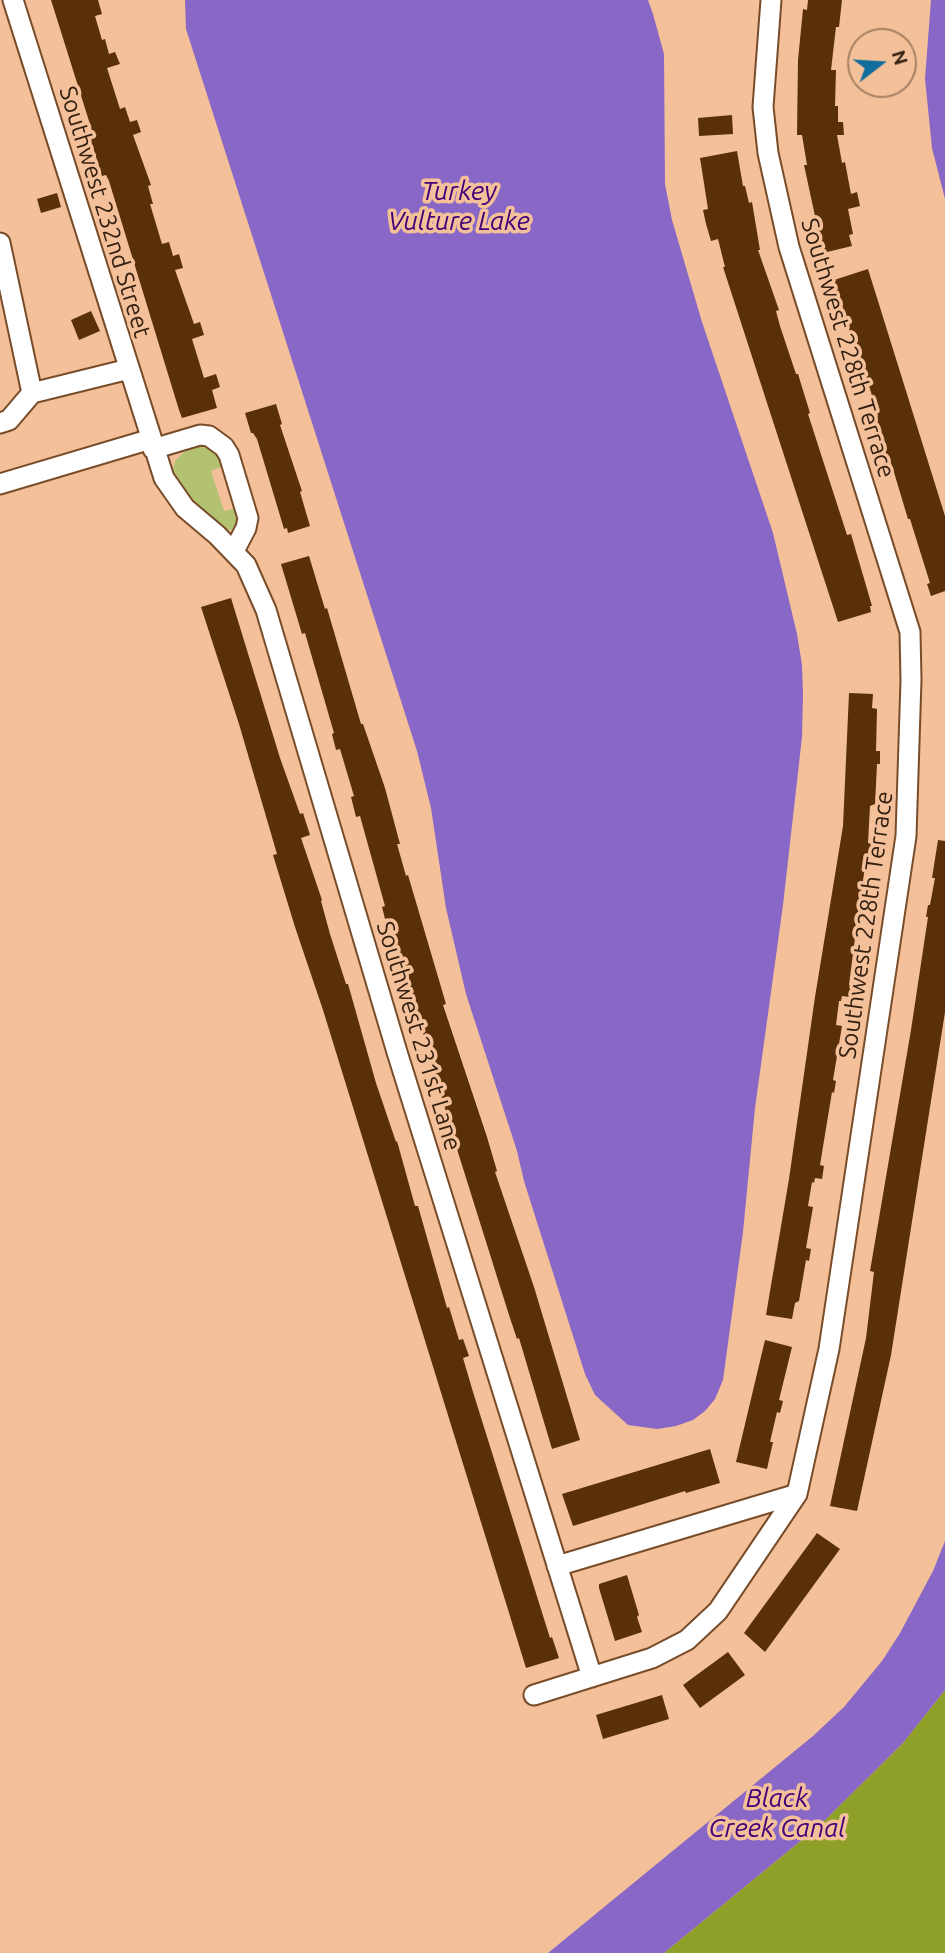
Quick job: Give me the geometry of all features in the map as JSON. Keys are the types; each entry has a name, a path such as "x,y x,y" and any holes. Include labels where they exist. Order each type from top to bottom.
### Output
{"street":[{"name":"Southwest 232nd Street","path":"13,0 152,444"},
{"name":"Southwest 228th Terrace","path":"771,0 763,107 768,153 789,247 908,623 912,663 906,836 829,1349 797,1494"},
{"path":"0,243 32,393"},
{"path":"0,423 9,420 32,393 128,369"},
{"path":"0,484 152,444 200,435 209,436 224,447 229,455 248,518 246,528 233,551"},
{"name":"Southwest 231st Lane","path":"152,444 164,478 177,498 233,551 253,577 266,610 397,1052 592,1677"},
{"path":"557,1566 797,1494"},
{"path":"534,1695 666,1653 695,1634 718,1611 797,1494"}],"green space":[{"path":"188,448 210,448 221,460 223,466 211,471 224,511 236,508 238,523 233,530 223,529 200,510 185,495 176,480 173,471 175,461"},
{"path":"945,1690 945,1953 664,1953 820,1825 903,1743"}],"water":[{"name":"Turkey Vulture Lake","path":"185,0 648,0 653,14 664,54 665,184 672,220 702,322 773,533 797,634 803,695 802,737 783,905 755,1108 743,1232 723,1380 715,1399 705,1411 693,1420 676,1426 657,1429 628,1425 595,1395 585,1374 466,994 446,908 431,808 417,751 186,29"},
{"path":"931,0 945,0 945,199 932,148 925,79"},
{"name":"Black Creek Canal","path":"945,1541 945,1690 903,1743 820,1825 664,1953 548,1953 813,1736 844,1707 882,1661 900,1633 933,1571"}],"building":[{"path":"51,0 98,0 102,14 95,16 102,40 105,39 109,54 115,52 120,64 107,68 120,109 125,107 130,122 137,120 141,132 133,135 151,185 148,186 153,204 150,204 162,244 169,242 173,256 179,254 183,268 175,270 194,324 200,322 204,335 192,339 204,378 216,374 220,387 212,390 217,408 182,418 109,181 106,175 102,176 90,138 94,137"},
{"path":"808,0 842,0 831,70 836,70 835,106 838,106 838,122 843,122 844,135 837,135 842,163 845,162 851,194 857,192 860,206 848,209 853,234 849,235 852,246 823,253 804,165 807,165 802,135 797,135 798,60 803,9 807,10"},
{"path":"732,115 733,134 699,136 698,118"},
{"path":"737,151 743,186 749,203 752,202 758,250 779,310 776,311 780,326 798,374 847,535 851,534 872,606 871,612 838,622 723,267 718,239 711,241 706,224 703,210 708,209 700,158"},
{"path":"57,193 61,207 41,213 37,199"},
{"path":"868,269 945,516 945,591 931,596 927,584 930,583 910,519 882,444 884,443 876,417 878,416 860,355 857,356 840,298 837,299 834,287 834,280"},
{"path":"91,311 100,331 79,340 71,320"},
{"path":"276,404 310,526 288,533 287,528 284,529 257,439 251,433 245,413"},
{"path":"309,556 361,724 385,788 406,876 408,875 446,1004 443,1005 487,1137 497,1171 495,1172 534,1287 580,1440 552,1449 456,1146 388,918 385,919 382,907 385,906 360,816 356,817 351,797 354,796 340,749 336,750 332,734 334,733 305,633 302,634 281,564"},
{"path":"231,598 280,758 310,835 301,838 322,900 330,934 348,984 415,1206 418,1206 447,1308 449,1307 459,1340 463,1339 469,1356 463,1358 473,1392 550,1638 552,1637 559,1658 526,1668 295,927 239,724 201,607"},
{"path":"849,693 873,694 872,708 877,709 876,751 880,751 880,764 877,764 875,804 870,806 868,843 872,844 870,856 867,855 860,899 849,997 842,996 839,1001 836,1025 842,1026 833,1080 836,1081 820,1165 824,1166 822,1179 815,1178 814,1183 812,1182 808,1206 813,1207 806,1248 811,1249 792,1319 766,1315 843,826"},
{"path":"938,840 945,841 945,1012 891,1355 857,1511 830,1506 866,1338 874,1272 870,1271 911,1030 926,917 935,878 932,878"},
{"path":"765,1340 792,1347 779,1400 783,1401 780,1413 777,1412 770,1442 773,1442 767,1469 736,1462"},
{"path":"710,1449 720,1483 686,1493 685,1491 573,1526 562,1494"},
{"path":"817,1533 840,1549 765,1652 744,1633"},
{"path":"627,1575 642,1632 615,1641 599,1584"},
{"path":"728,1652 745,1675 700,1708 683,1685"},
{"path":"662,1695 669,1719 603,1739 596,1715"}]}
